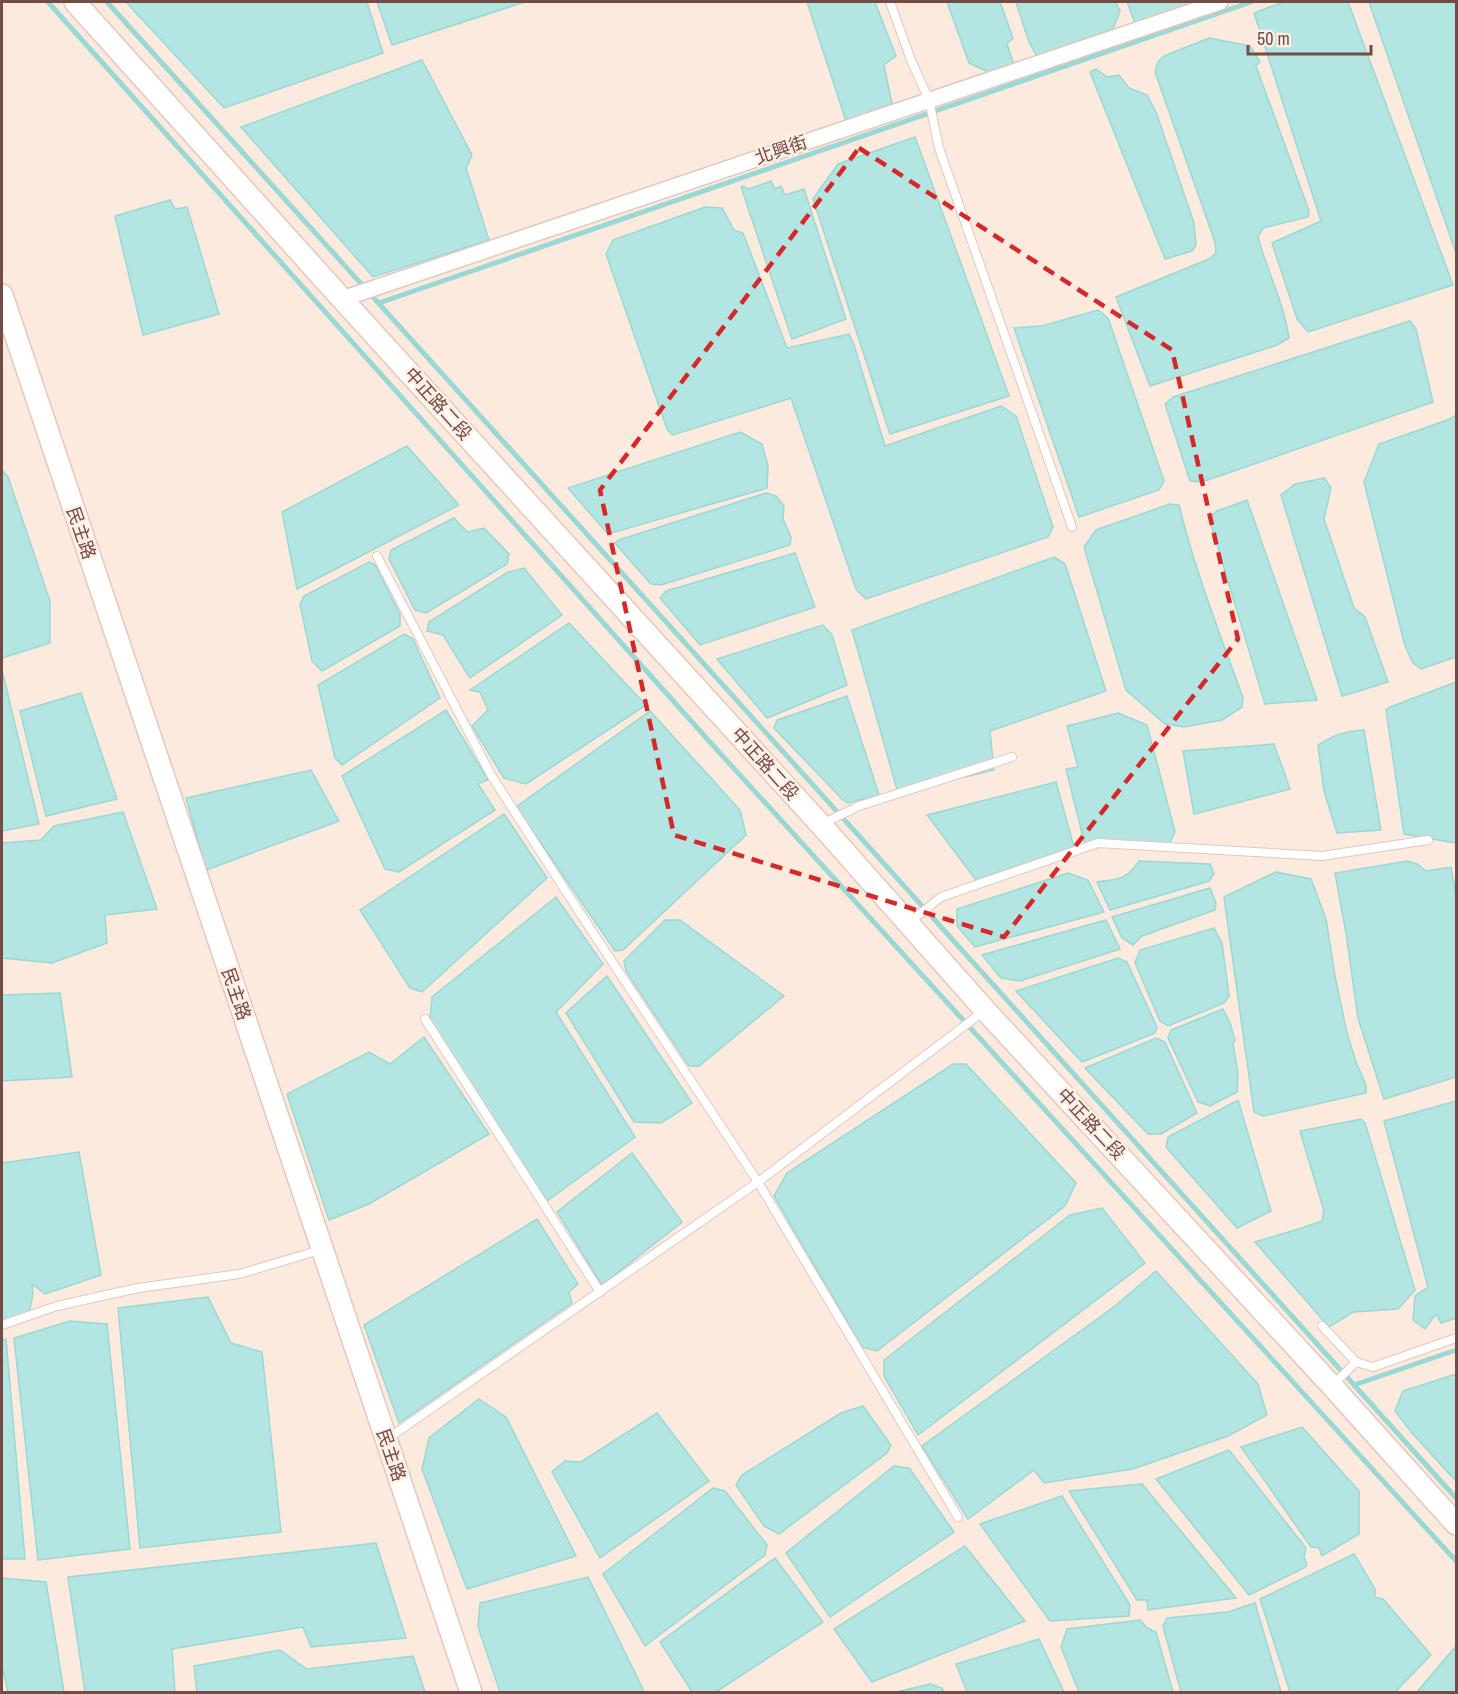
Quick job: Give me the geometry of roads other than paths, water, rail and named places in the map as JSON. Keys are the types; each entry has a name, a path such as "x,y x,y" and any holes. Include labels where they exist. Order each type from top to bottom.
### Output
{"main road":[{"name":"中正路二段","path":"75,2 986,1010 1456,1524"},
{"name":"民主路","path":"2,295 471,1692"}],"street":[{"name":"北興街","path":"342,299 1220,2"}],"lane":[{"path":"890,2 911,60 929,100 939,148 1072,527"},
{"path":"377,556 491,775 758,1182 958,1516"},
{"path":"821,825 859,806 1012,757"},
{"path":"909,923 941,897 1098,843 1322,856 1428,840"},
{"path":"386,1440 758,1182 986,1010"},
{"path":"425,1019 600,1292"},
{"path":"2,1325 57,1306 138,1288 239,1274 322,1250"},
{"path":"1322,1326 1356,1362 1373,1367 1456,1338"},
{"path":"1332,1386 1356,1362"}],"water":[{"path":"126,2 367,2 383,53 224,108"},
{"path":"377,2 525,2 392,45"},
{"path":"807,2 875,2 896,56 884,65 892,104 846,121"},
{"path":"947,2 1000,2 1013,38 1007,44 1014,65 988,72 969,63"},
{"path":"1016,2 1116,2 1120,11 1113,29 1036,55 1029,42"},
{"path":"1127,2 1199,2 1135,23"},
{"path":"1283,2 1348,2 1453,285 1308,332 1297,319 1272,243 1321,221 1254,13"},
{"path":"1369,2 1456,2 1456,253"},
{"path":"1209,38 1250,46 1260,62 1256,66 1309,211 1308,217 1263,228 1258,237 1287,325 1289,338 1277,345 1150,386 1116,297 1209,259 1216,253 1215,242 1155,72 1158,62 1164,56"},
{"path":"422,60 472,155 466,168 489,240 373,277 241,127"},
{"path":"1096,69 1107,77 1119,75 1129,88 1147,95 1156,112 1194,223 1196,245 1192,251 1165,259 1090,72"},
{"path":"915,137 1009,396 890,434 813,199 838,164"},
{"path":"771,181 775,189 781,186 785,195 804,189 846,319 792,339 741,187 749,189"},
{"path":"170,200 175,209 187,207 219,314 143,335 115,216"},
{"path":"705,207 722,208 734,230 743,233 787,348 849,334 885,446 1001,406 1016,416 1053,527 1048,537 866,599 856,589 791,398 673,435 667,429 606,254 613,240"},
{"path":"1098,310 1108,318 1164,481 1159,490 1079,517 1014,328 1042,326"},
{"path":"1410,321 1416,329 1433,402 1202,482 1190,481 1165,404 1173,397"},
{"path":"1456,415 1456,657 1421,669 1413,663 1405,646 1364,482 1379,444"},
{"path":"740,432 762,444 768,466 767,488 608,534 568,488"},
{"path":"407,446 459,505 297,589 282,512"},
{"path":"2,470 8,477 50,601 50,643 2,658"},
{"path":"1324,478 1331,488 1324,519 1354,608 1365,617 1388,682 1342,696 1281,495 1295,484"},
{"path":"766,493 776,496 784,506 783,519 791,537 790,545 661,585 651,584 615,543 619,540"},
{"path":"1247,500 1317,700 1265,704 1209,518 1217,511"},
{"path":"1170,504 1179,505 1200,578 1243,698 1242,707 1222,720 1184,727 1165,724 1126,690 1084,547 1096,530"},
{"path":"454,518 467,532 484,528 509,554 507,564 426,613 415,610 389,559 391,550"},
{"path":"795,553 815,607 700,645 660,598 666,591"},
{"path":"1054,557 1065,564 1106,691 990,731 994,770 898,793 852,630"},
{"path":"369,562 375,565 400,614 400,626 322,671 312,661 300,604 304,596"},
{"path":"524,568 562,615 470,678 443,635 427,631 429,622 508,572"},
{"path":"569,623 646,705 526,784 504,778 472,726 488,710 480,692 470,690"},
{"path":"823,625 832,635 847,685 767,718 717,659"},
{"path":"404,634 413,639 440,698 342,765 335,758 318,685"},
{"path":"2,670 39,824 2,831"},
{"path":"1456,682 1456,843 1404,834 1386,710"},
{"path":"81,693 117,799 46,816 20,711"},
{"path":"847,696 879,795 848,803 774,728 777,720"},
{"path":"446,710 488,780 478,784 495,810 399,872 385,869 342,776"},
{"path":"650,711 740,810 746,835 623,950 615,951 516,807"},
{"path":"1118,713 1147,725 1175,832 1170,842 1160,847 1085,845 1066,769 1078,767 1067,726"},
{"path":"1364,730 1381,830 1337,833 1324,791 1318,745 1340,734"},
{"path":"1274,744 1290,789 1194,814 1183,751"},
{"path":"311,770 339,821 206,870 186,798"},
{"path":"1056,782 1074,847 976,880 927,815"},
{"path":"123,812 157,909 105,915 107,943 52,963 2,958 2,843 41,840 54,826"},
{"path":"504,814 547,878 422,992 410,988 360,910"},
{"path":"1139,861 1210,864 1214,874 1209,881 1110,910 1097,882 1126,875"},
{"path":"1407,861 1417,864 1426,871 1451,867 1456,896 1456,1077 1384,1099 1358,1018 1335,873"},
{"path":"1276,872 1311,879 1326,919 1347,1033 1366,1085 1366,1093 1263,1116 1254,1112 1224,897"},
{"path":"1068,873 1088,880 1104,912 975,947 957,926 957,909"},
{"path":"1210,888 1216,903 1215,910 1142,936 1133,945 1122,938 1112,917"},
{"path":"556,897 603,964 556,1012 635,1137 547,1201 430,1020 432,997"},
{"path":"665,920 680,920 784,996 699,1066 689,1066 626,971 624,961"},
{"path":"1106,920 1120,949 1020,981 1001,978 982,955"},
{"path":"1214,928 1222,943 1229,996 1224,1003 1168,1026 1160,1021 1135,963 1140,950"},
{"path":"1118,958 1127,962 1157,1027 1155,1033 1082,1062 1016,991"},
{"path":"607,976 692,1103 661,1123 634,1122 566,1013"},
{"path":"60,993 72,1077 2,1081 2,995"},
{"path":"1223,1009 1235,1040 1233,1044 1238,1073 1237,1092 1210,1106 1198,1102 1168,1038 1171,1030"},
{"path":"424,1037 489,1134 369,1204 329,1220 287,1094 369,1052 390,1064"},
{"path":"1156,1038 1165,1042 1197,1113 1161,1134 1148,1134 1085,1068"},
{"path":"953,1064 966,1064 1076,1183 1065,1206 877,1351 862,1347 774,1196 787,1173"},
{"path":"1238,1100 1271,1211 1237,1228 1166,1147 1168,1137"},
{"path":"1456,1101 1456,1318 1441,1323 1436,1314 1425,1329 1413,1320 1415,1296 1428,1287 1384,1121"},
{"path":"1361,1119 1365,1123 1415,1290 1398,1309 1353,1312 1329,1327 1255,1242 1322,1221 1324,1211 1300,1131"},
{"path":"79,1152 101,1275 45,1294 32,1284 33,1295 29,1313 2,1324 2,1163"},
{"path":"632,1153 682,1222 602,1285 557,1212"},
{"path":"1102,1208 1145,1263 918,1435 884,1376 884,1360 1070,1215"},
{"path":"537,1219 578,1284 569,1292 572,1303 399,1423 364,1325"},
{"path":"1156,1271 1258,1384 1267,1415 1228,1436 1133,1469 1044,1483 1034,1470 968,1519 922,1446 1115,1306"},
{"path":"208,1297 231,1343 262,1352 281,1532 140,1548 118,1308"},
{"path":"70,1321 107,1324 130,1549 38,1560 14,1338"},
{"path":"6,1339 25,1559 2,1559 2,1340"},
{"path":"1456,1374 1456,1481 1395,1411 1403,1391"},
{"path":"479,1399 506,1417 576,1556 467,1589 422,1469 429,1438"},
{"path":"863,1406 891,1445 887,1453 779,1534 764,1526 736,1485 742,1475 841,1413"},
{"path":"657,1413 709,1481 600,1558 552,1472 565,1461 581,1462"},
{"path":"1302,1427 1359,1491 1359,1534 1322,1556 1319,1548 1311,1547 1241,1447"},
{"path":"1229,1450 1306,1548 1304,1557 1307,1565 1304,1568 1249,1595 1156,1479"},
{"path":"894,1466 909,1468 954,1532 830,1617 786,1553"},
{"path":"1142,1484 1236,1598 1148,1610 1147,1600 1137,1600 1069,1491"},
{"path":"713,1488 725,1491 767,1545 765,1555 645,1646 603,1574"},
{"path":"1062,1496 1130,1605 1129,1616 1050,1621 980,1524"},
{"path":"376,1543 406,1638 311,1647 303,1627 172,1649 175,1692 85,1692 68,1577"},
{"path":"965,1546 1025,1621 872,1682 834,1629"},
{"path":"1354,1554 1375,1589 1375,1597 1383,1599 1431,1655 1396,1691 1290,1692 1260,1599"},
{"path":"775,1558 823,1622 716,1692 692,1692 660,1642"},
{"path":"588,1577 643,1689 642,1692 500,1692 478,1627 480,1603"},
{"path":"2,1578 46,1582 64,1692 8,1692 2,1666"},
{"path":"1255,1603 1281,1692 1181,1692 1163,1626 1167,1618 1228,1612"},
{"path":"1140,1620 1147,1628 1156,1632 1173,1692 1079,1692 1061,1647 1067,1629"},
{"path":"1039,1639 1064,1692 967,1692 956,1664"},
{"path":"1456,1646 1456,1692 1417,1692"},
{"path":"280,1650 307,1669 413,1656 425,1692 197,1692 194,1666"},
{"path":"930,1684 942,1688 944,1692 896,1692"}],"waterway":[{"path":"48,2 718,751 1456,1561"},
{"path":"107,2 1456,1498"},
{"path":"379,303 1251,2"},
{"path":"1354,1385 1456,1350"}]}
